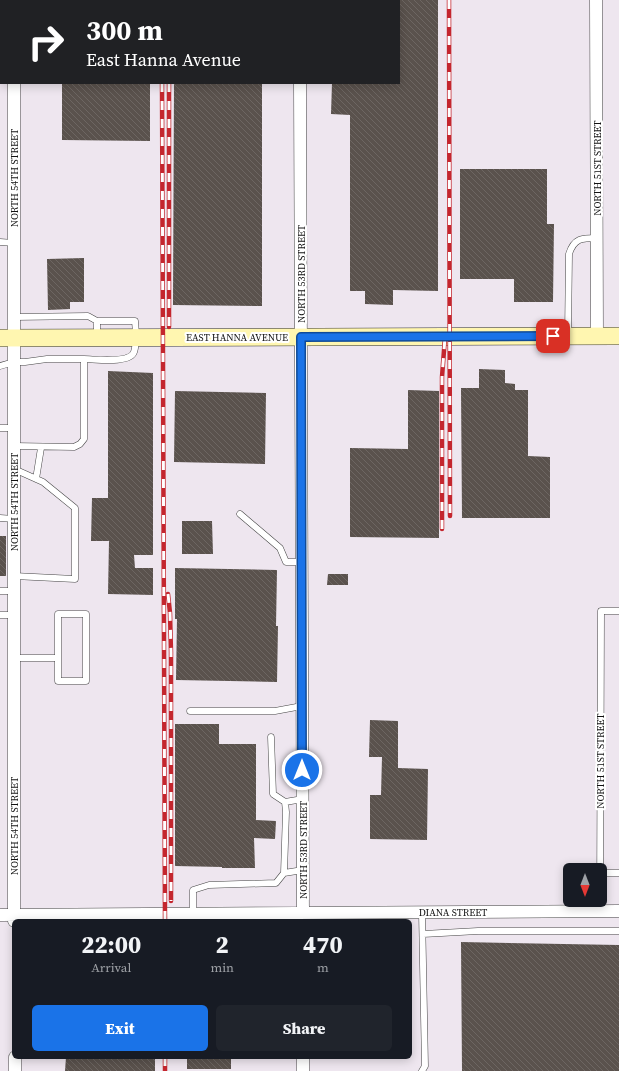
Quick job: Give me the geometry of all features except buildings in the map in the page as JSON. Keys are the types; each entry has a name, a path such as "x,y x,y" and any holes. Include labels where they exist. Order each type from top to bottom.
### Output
{"street":[{"name":"NORTH 51ST STREET","path":"596,0 597,336"},
{"name":"NORTH 54TH STREET","path":"14,84 14,317 7,338 14,362 14,918"},
{"name":"NORTH 53RD STREET","path":"300,84 303,917"},
{"name":"EAST HANNA AVENUE","path":"7,338 97,329 136,337 619,336"},
{"name":"DIANA STREET","path":"0,915 14,918 193,914 303,917 422,912 619,911"},
{"path":"15,1059 15,1071"},
{"path":"303,1059 303,1071"}],"lane":[{"path":"568,336 569,254 571,246 577,241 585,238 597,238"},
{"path":"0,242 14,243"},
{"path":"14,317 88,316 97,329"},
{"path":"0,366 14,362 46,359 124,360 131,357 134,353 136,337"},
{"path":"14,446 41,448 74,447 80,444 84,439 84,359"},
{"path":"0,428 14,428"},
{"path":"36,479 41,448"},
{"path":"14,469 43,482 75,508 75,579 14,576"},
{"path":"240,514 280,548 286,562 302,562"},
{"path":"0,518 14,518"},
{"path":"0,591 14,591"},
{"name":"NORTH 51ST STREET","path":"600,863 601,611 619,611"},
{"path":"58,614 86,614 86,681 58,681 58,658 58,614"},
{"path":"0,615 14,616"},
{"path":"14,658 58,658"},
{"path":"190,710 275,711 302,706"},
{"path":"271,737 272,794 286,802 303,799"},
{"path":"193,914 193,890 209,885 276,883 284,873 286,802"},
{"path":"284,873 303,870"},
{"path":"607,873 619,873"},
{"path":"422,912 425,1066 422,1071"},
{"path":"423,934 478,931 619,931"}],"shaded area":[{"path":"400,0 619,0 619,1071 0,1071 0,84 400,84"}],"railway":[{"path":"449,0 450,516"},
{"path":"162,84 165,919"},
{"path":"169,84 169,327"},
{"path":"442,529 442,377 445,337"},
{"path":"168,594 171,652 171,901"},
{"path":"165,1059 165,1071"}],"route":[{"path":"302,770 301,337 553,336"}]}
